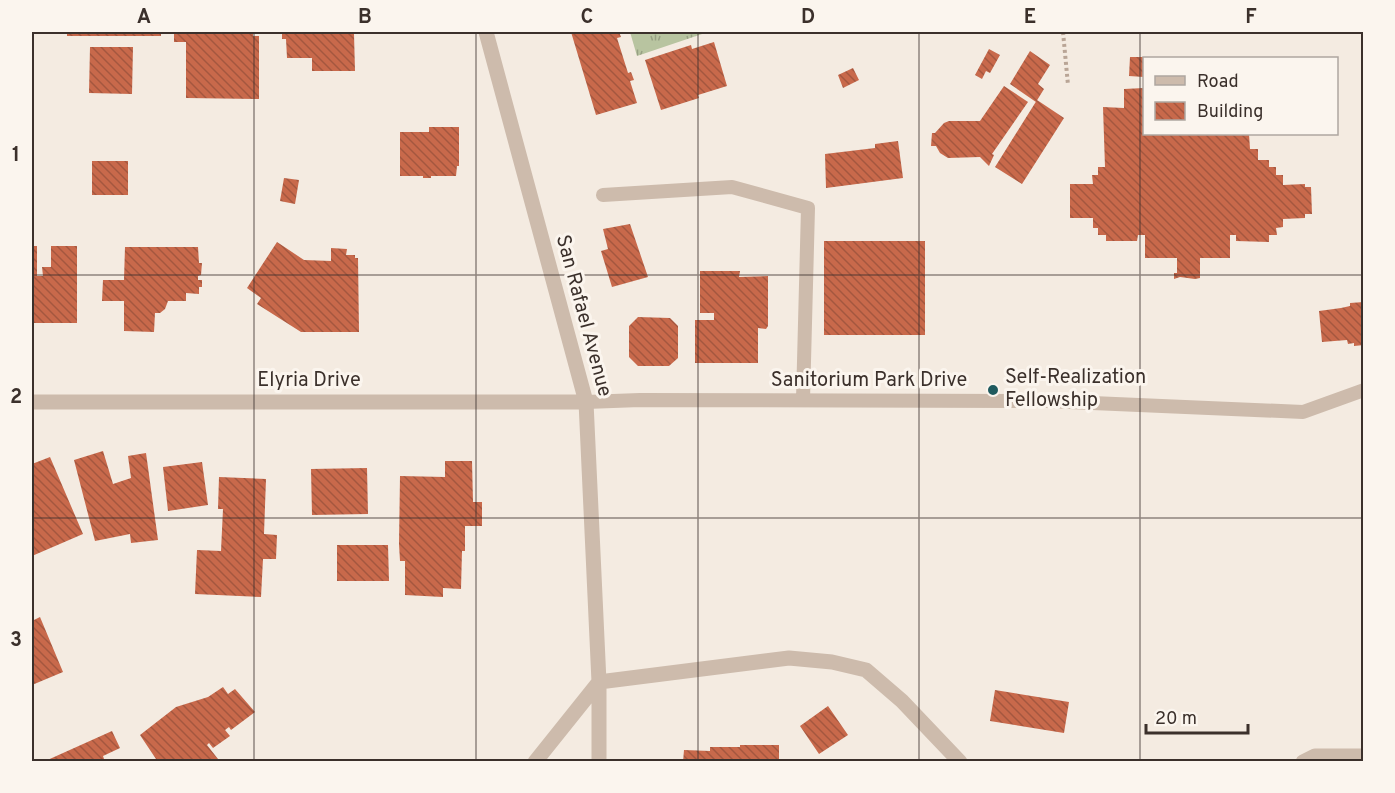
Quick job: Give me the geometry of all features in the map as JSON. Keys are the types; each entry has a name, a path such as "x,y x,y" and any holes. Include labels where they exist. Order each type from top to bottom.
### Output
{"street":[{"name":"San Rafael Avenue","path":"486,32 586,402 599,682 599,762"},
{"name":"Elyria Drive","path":"32,402 586,402"},
{"path":"536,762 599,682 789,658 832,662 866,670 902,701 960,762"},
{"path":"1303,762 1315,756 1364,756"}],"lane":[{"path":"603,195 732,187 808,208 803,400"},
{"name":"Sanitorium Park Drive","path":"586,402 631,400 1046,401 1303,412 1364,390"}],"path":[{"path":"1063,32 1068,85"}],"green space":[{"path":"630,32 708,32 637,56"}],"building":[{"path":"67,32 161,32 161,36 67,36"},
{"path":"174,32 253,32 253,36 259,36 259,99 186,98 186,42 174,42"},
{"path":"282,32 356,32 354,34 355,71 312,71 312,58 287,58 286,39 282,39"},
{"path":"571,32 619,32 621,37 617,38 628,73 631,72 634,80 630,81 637,103 596,115"},
{"path":"714,42 727,86 661,110 645,60 691,45 692,49"},
{"path":"90,47 133,47 132,94 89,93"},
{"path":"989,49 1000,55 990,73 986,71 982,79 975,75"},
{"path":"1030,51 1050,65 1038,84 1044,89 1036,102 1010,84"},
{"path":"1130,57 1143,57 1143,77 1129,76"},
{"path":"853,68 859,80 843,88 838,75"},
{"path":"1004,86 1028,102 992,154 994,155 989,166 980,157 948,158 940,153 936,146 931,146 932,133 935,133 944,123 980,121"},
{"path":"1143,88 1143,135 1249,135 1250,149 1258,149 1258,160 1269,160 1269,167 1276,167 1276,175 1283,175 1283,185 1305,184 1305,187 1311,187 1312,214 1305,214 1305,218 1283,219 1283,227 1276,228 1277,235 1269,235 1269,242 1236,241 1236,235 1230,235 1230,258 1200,258 1200,278 1195,279 1180,277 1174,279 1174,273 1177,273 1177,258 1145,258 1145,235 1138,235 1137,241 1106,241 1106,235 1098,235 1098,228 1093,228 1093,218 1070,218 1070,184 1093,184 1092,175 1098,175 1098,167 1105,167 1103,107 1124,108 1124,89"},
{"path":"1037,100 1064,118 1022,184 995,167"},
{"path":"429,127 459,127 459,166 457,166 456,176 423,178 423,176 400,176 400,132 429,132"},
{"path":"898,141 903,178 826,188 825,154 875,148 875,144"},
{"path":"92,161 128,161 128,195 92,195"},
{"path":"284,178 299,180 295,204 280,201"},
{"path":"630,224 648,277 612,287 601,251 608,249 603,229"},
{"path":"824,241 925,241 925,335 824,335"},
{"path":"277,242 304,260 331,261 331,248 347,249 346,255 355,255 355,258 358,258 359,332 301,332 257,304 261,298 247,288"},
{"path":"32,246 37,246 37,276 43,276 42,267 51,267 51,246 77,246 77,323 32,323"},
{"path":"125,247 198,247 199,263 202,263 201,275 198,276 198,280 202,280 199,294 186,293 186,301 168,301 165,309 160,313 155,313 154,332 124,331 124,301 102,301 103,280 124,280"},
{"path":"700,271 740,271 739,277 768,276 768,326 766,329 758,328 758,363 695,363 695,320 714,320 714,313 700,313"},
{"path":"1364,302 1364,345 1354,346 1354,343 1348,344 1347,340 1322,342 1319,311"},
{"path":"638,317 670,318 678,326 678,358 669,366 638,366 629,357 629,326"},
{"path":"103,451 113,484 131,478 128,456 146,453 158,540 131,543 130,534 95,541 74,460"},
{"path":"50,457 83,534 32,556 32,464"},
{"path":"445,461 472,461 473,502 482,502 482,526 465,526 461,589 443,588 443,597 405,595 405,561 400,561 399,544 400,476 445,477"},
{"path":"202,462 208,505 168,511 163,467"},
{"path":"367,468 368,514 312,515 311,469"},
{"path":"219,477 266,479 264,534 277,535 276,559 263,559 261,597 195,594 197,550 221,551 223,509 218,509"},
{"path":"337,545 388,545 389,581 337,581"},
{"path":"40,617 63,672 32,685 32,621"},
{"path":"223,687 228,694 235,689 255,712 231,730 229,727 225,730 230,736 213,748 209,743 207,745 218,762 158,762 140,735 176,707 208,697"},
{"path":"995,690 1069,702 1064,733 990,721"},
{"path":"828,706 848,735 819,754 800,726"},
{"path":"112,731 120,748 103,756 105,762 43,762"},
{"path":"740,745 779,745 779,762 683,762 684,750 710,751 710,747 740,747"}],"place":[{"name":"Self-Realization Fellowship","path":"993,390"}]}
